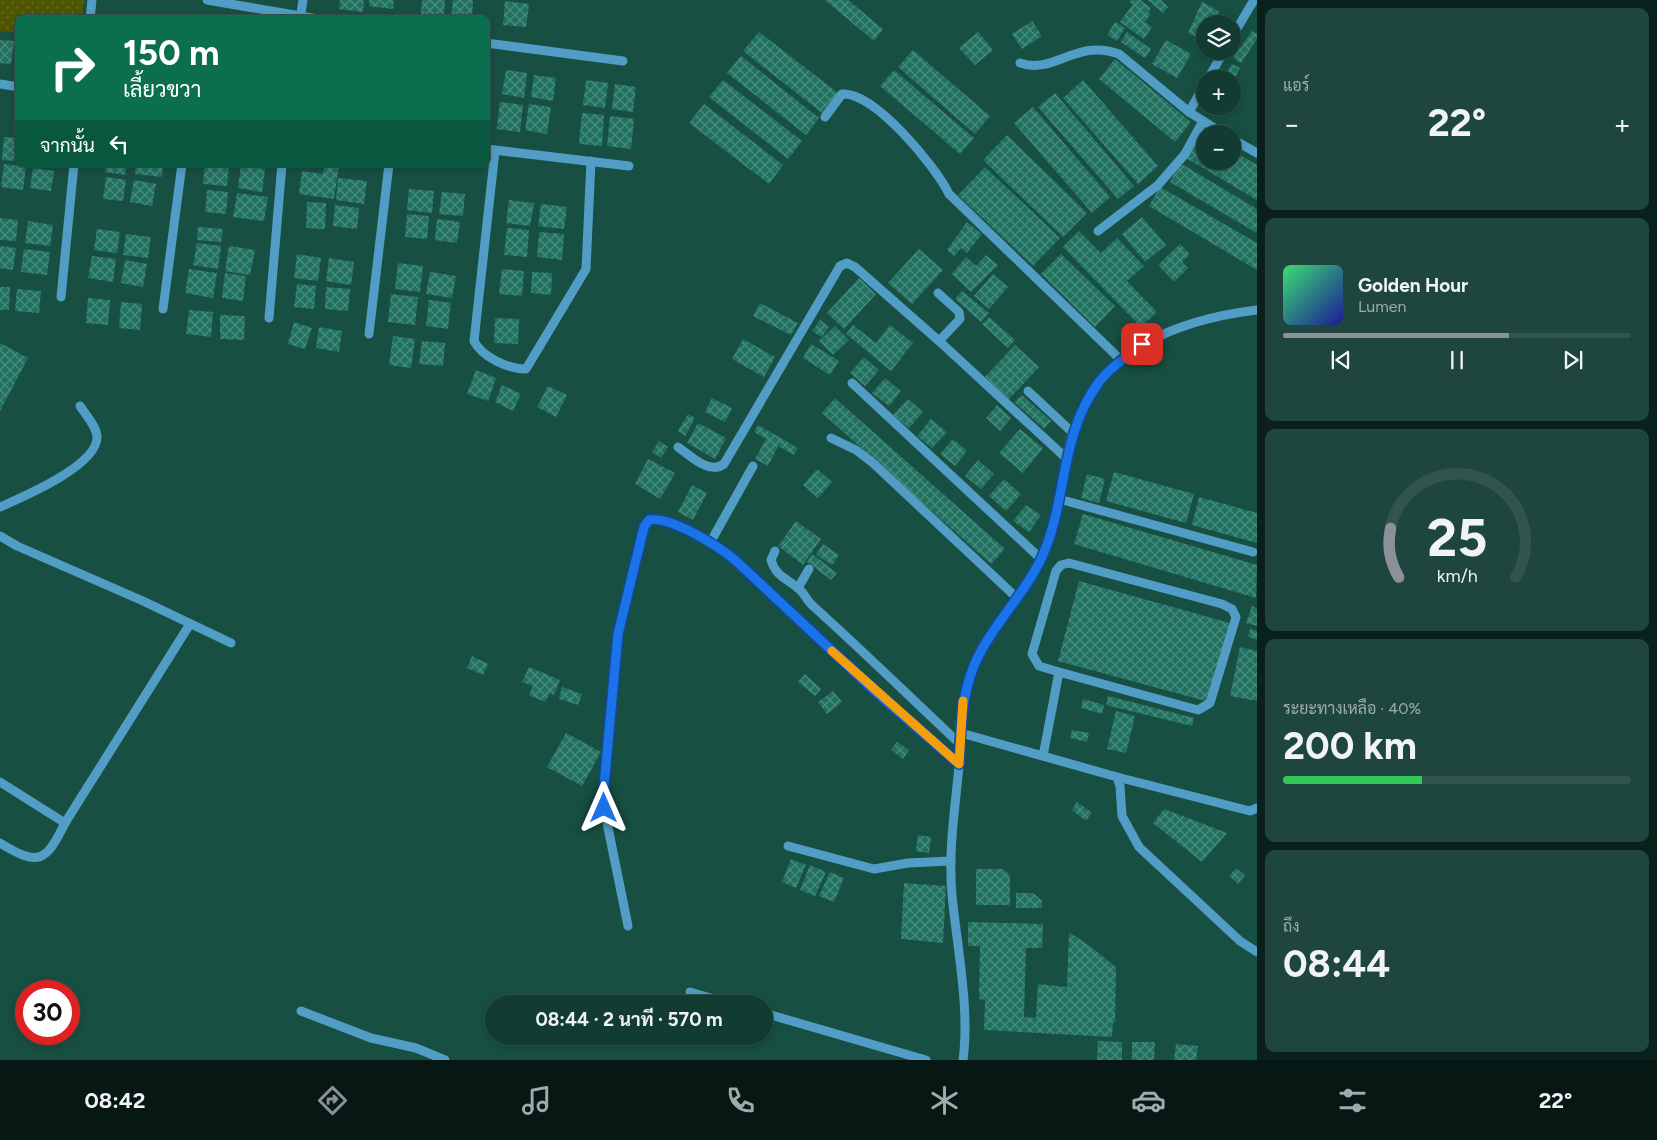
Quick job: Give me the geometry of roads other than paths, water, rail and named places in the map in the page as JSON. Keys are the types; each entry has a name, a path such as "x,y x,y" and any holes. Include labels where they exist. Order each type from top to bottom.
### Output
{"street":[{"path":"90,15 92,0"},
{"path":"206,0 289,15"},
{"path":"300,15 303,0"},
{"path":"1241,22 1254,0"},
{"path":"490,44 623,61"},
{"path":"1020,64 1030,67 1043,66 1083,50 1106,49 1119,54 1189,112 1209,125"},
{"path":"0,84 15,86"},
{"path":"825,117 842,94 850,94 864,100 926,156 941,177 949,194 1122,361"},
{"path":"1189,112 1196,100"},
{"path":"1098,231 1158,185 1185,154 1203,121"},
{"path":"1241,144 1257,153"},
{"path":"491,150 629,166"},
{"path":"489,167 474,341 478,350 515,369 526,369 586,269 590,161"},
{"path":"61,297 74,167"},
{"path":"163,309 182,167"},
{"path":"269,318 282,167"},
{"path":"370,334 389,167"},
{"path":"678,447 710,468 718,468 724,464 840,266 848,263 940,341 1066,458"},
{"path":"938,293 959,312 960,319 940,341"},
{"path":"963,1060 965,1018 951,861 959,764 961,710 979,654 1041,559 1055,519 1066,458 1073,433 1081,412 1100,380 1142,344 1175,328 1210,317 1257,310"},
{"path":"852,383 1041,559"},
{"path":"1028,391 1073,433"},
{"path":"0,507 64,475 96,447 97,436 94,428 80,406"},
{"path":"831,438 856,450 873,463 1017,598"},
{"path":"710,544 753,466"},
{"path":"1059,499 1253,552"},
{"path":"628,926 604,808 604,786 618,634 644,527 649,520 658,518 670,522 724,550 876,692 959,764"},
{"path":"0,536 17,546 230,643"},
{"path":"775,551 771,560 774,570 781,578 798,588 809,602 849,637 960,744"},
{"path":"1069,563 1222,604 1232,609 1236,617 1210,703 1198,710 1059,672 1039,666 1032,654 1056,571 1061,565 1069,563"},
{"path":"798,588 810,569"},
{"path":"0,843 24,856 35,859 44,856 52,849 65,824 190,624"},
{"path":"1043,756 1059,672"},
{"path":"960,733 1117,777 1250,811 1257,808"},
{"path":"1117,777 1120,786 1122,816 1139,846 1240,940 1257,952"},
{"path":"0,782 65,824"},
{"path":"788,846 874,869 908,863 951,861"},
{"path":"690,992 700,995"},
{"path":"301,1011 371,1038 416,1048 445,1060"},
{"path":"773,1016 926,1060"}]}
